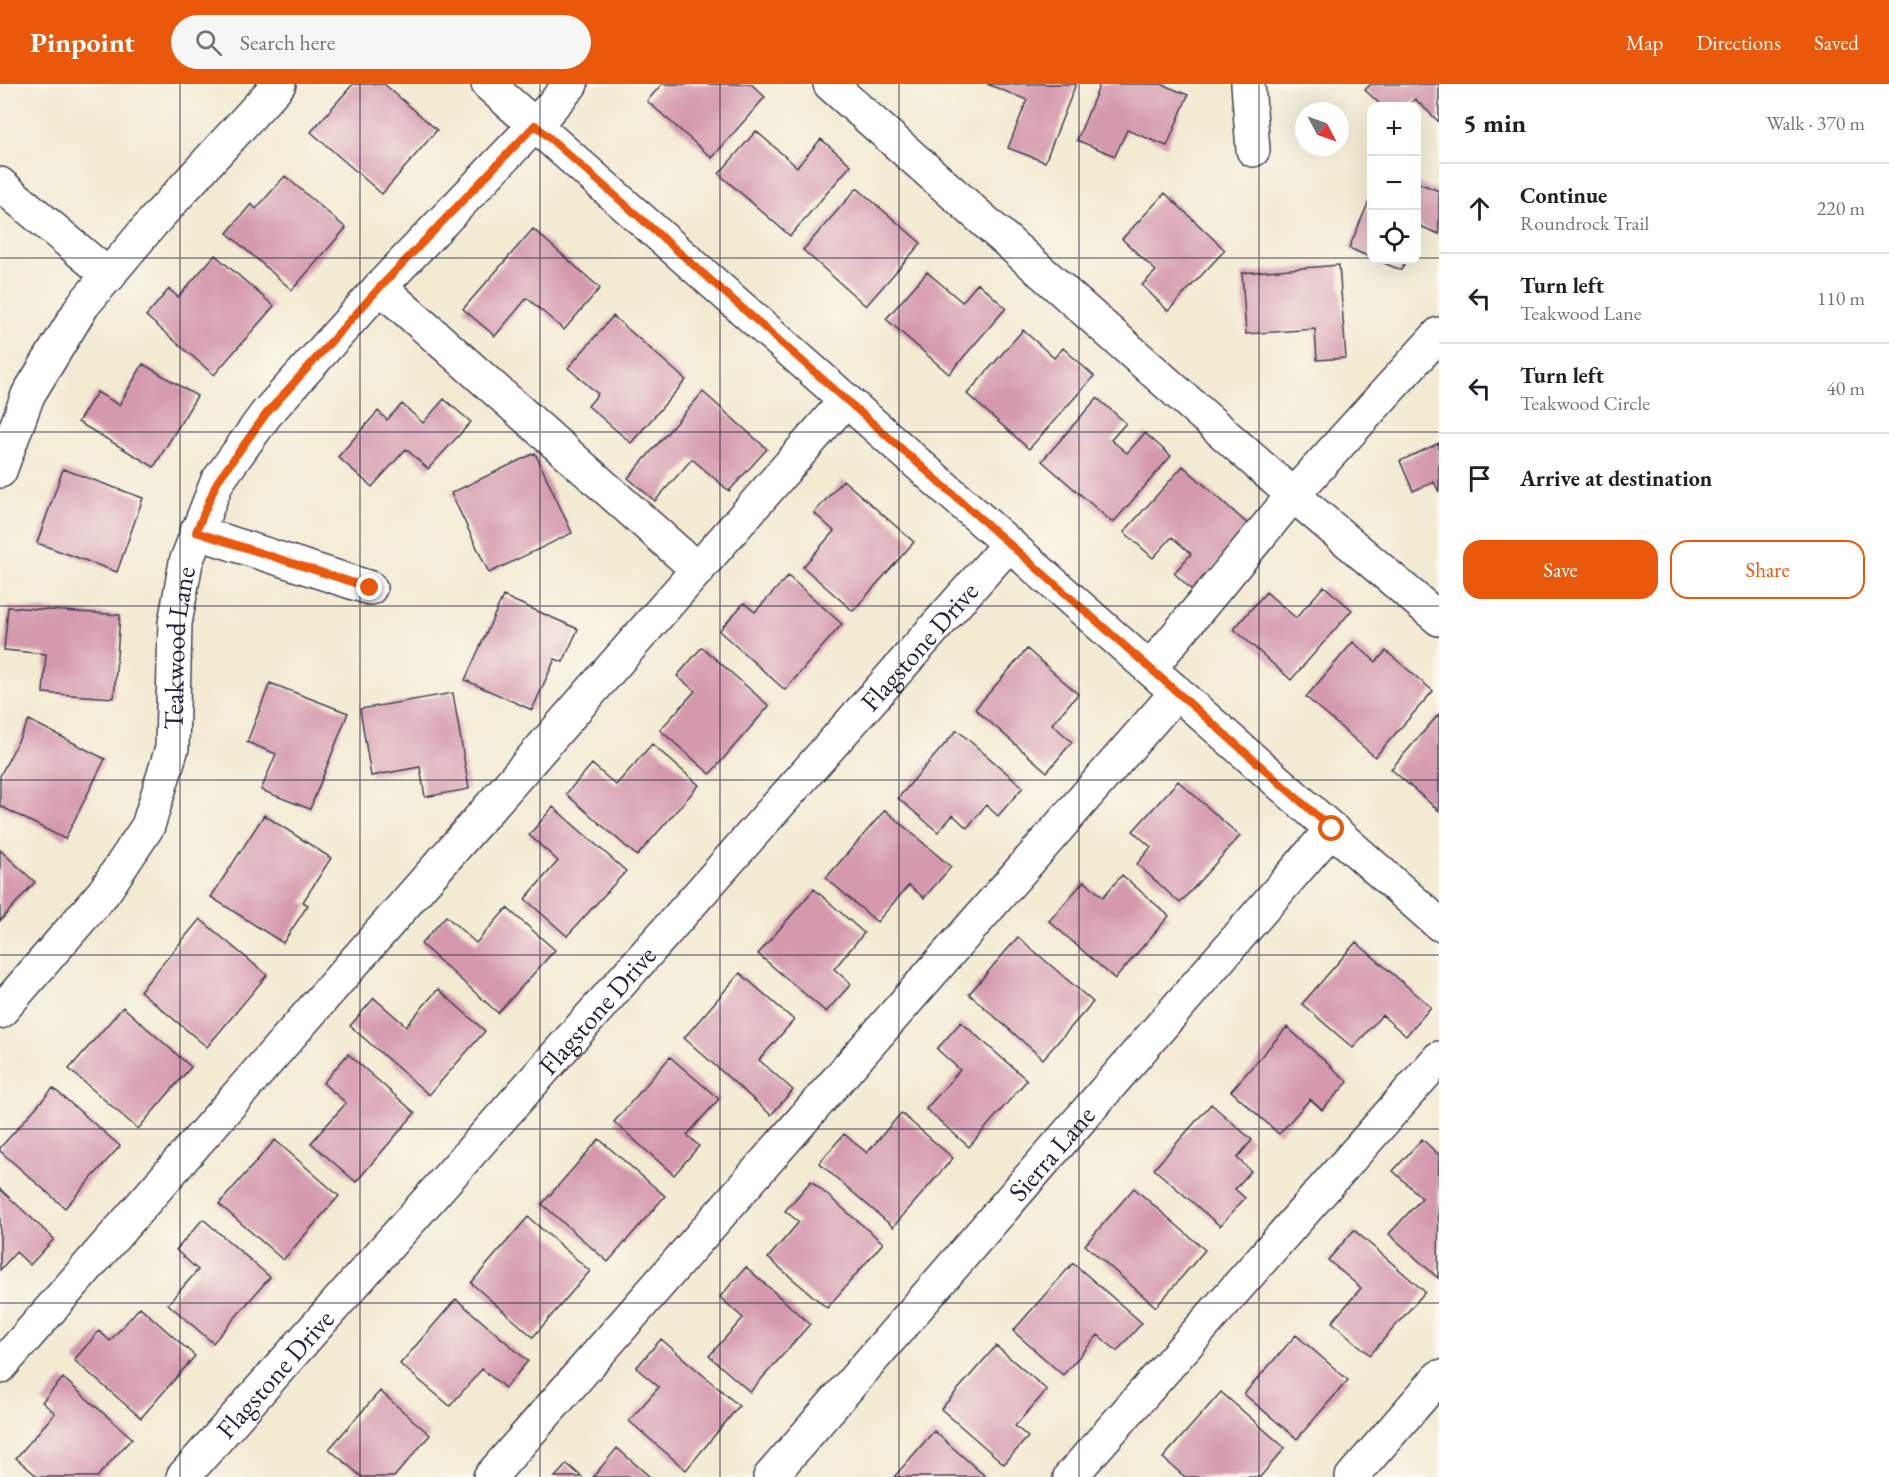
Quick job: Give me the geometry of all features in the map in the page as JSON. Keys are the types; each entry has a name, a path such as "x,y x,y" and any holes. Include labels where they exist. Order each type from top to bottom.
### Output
{"street":[{"path":"0,471 28,396 83,306 153,222 279,84"},
{"path":"488,84 1439,924"},
{"name":"Teakwood Lane","path":"0,1012 104,892 148,826 171,748 174,623 186,562 217,482 266,414 380,287 535,125 571,84"},
{"path":"830,84 1293,495 1439,619"},
{"path":"1248,84 1253,150"},
{"path":"0,184 108,276"},
{"path":"380,287 698,570"},
{"path":"1150,668 1293,495 1439,334"},
{"path":"0,1367 846,400"},
{"path":"196,532 370,588"},
{"name":"Flagstone Drive","path":"183,1477 1009,544"},
{"path":"490,1477 1177,692"},
{"name":"Sierra Lane","path":"770,1477 1332,829"},
{"path":"1070,1477 1439,1058"},
{"path":"1352,1477 1439,1377"}],"building":[{"path":"353,84 384,84 437,130 382,194 311,132"},
{"path":"662,84 751,84 765,97 712,158 647,101"},
{"path":"987,84 1076,84 1045,162 1008,148 1027,100"},
{"path":"1100,84 1161,84 1188,95 1167,146 1127,130 1115,156 1077,140"},
{"path":"1371,84 1439,84 1439,122 1421,105 1421,102 1415,99 1412,102 1378,102 1365,90"},
{"path":"756,131 797,167 821,139 851,165 790,236 719,174"},
{"path":"285,176 346,228 292,290 227,233 251,204 256,209"},
{"path":"1421,184 1439,191 1439,234 1421,226"},
{"path":"857,188 921,243 866,306 803,250"},
{"path":"1165,193 1225,250 1168,311 1142,285 1156,271 1122,239"},
{"path":"1367,206 1367,256 1349,248"},
{"path":"533,229 600,288 564,330 527,298 495,336 463,309"},
{"path":"215,255 274,306 214,375 146,316 169,289 178,297"},
{"path":"1386,264 1404,264 1401,270"},
{"path":"1339,265 1346,358 1317,360 1315,329 1246,334 1242,273"},
{"path":"927,272 962,302 978,283 1006,308 949,374 886,319"},
{"path":"613,316 686,380 631,443 588,406 598,394 568,368"},
{"path":"1023,330 1054,358 1063,348 1094,376 1029,449 967,394"},
{"path":"143,364 197,396 154,467 78,422 97,392 119,405"},
{"path":"703,392 767,449 729,491 692,459 655,501 628,478"},
{"path":"1097,398 1126,423 1111,440 1127,453 1145,433 1171,456 1113,523 1042,461"},
{"path":"444,399 471,422 428,469 406,449 372,487 338,457 378,411 387,420 402,404 423,423"},
{"path":"1439,443 1439,492 1434,482 1413,491 1400,461"},
{"path":"535,453 572,533 489,573 451,493"},
{"path":"1183,466 1251,527 1193,591 1174,573 1191,554 1172,537 1153,558 1124,532"},
{"path":"63,469 143,498 117,572 37,543"},
{"path":"843,480 914,542 853,611 803,567 834,531 814,513"},
{"path":"788,576 842,624 785,690 719,631 744,603 755,612"},
{"path":"1324,586 1352,610 1291,680 1234,629 1266,592 1296,618"},
{"path":"503,596 578,629 563,662 555,659 532,710 465,680"},
{"path":"8,607 120,615 114,698 43,693 46,654 4,650"},
{"path":"1353,642 1376,662 1386,651 1433,691 1375,757 1306,697"},
{"path":"702,647 769,706 710,774 660,730 695,691 677,676"},
{"path":"1027,649 1078,694 1052,724 1072,742 1047,772 975,709"},
{"path":"270,683 348,713 310,809 261,790 276,754 247,742"},
{"path":"453,693 469,789 425,797 420,767 371,776 360,709"},
{"path":"1439,714 1439,811 1391,769"},
{"path":"29,720 105,759 65,839 0,806 0,776"},
{"path":"957,730 1023,787 998,816 986,805 967,828 953,815 938,832 898,798"},
{"path":"652,744 699,785 637,856 566,794 592,764 616,785"},
{"path":"1178,781 1240,836 1180,903 1137,864 1151,847 1133,831"},
{"path":"553,807 626,871 567,936 525,899 558,861 529,835"},
{"path":"885,810 951,867 924,898 909,885 877,922 826,878"},
{"path":"264,815 331,858 303,902 308,905 283,943 211,897"},
{"path":"0,850 35,882 0,921"},
{"path":"1122,875 1169,916 1115,979 1049,921 1084,881 1103,897"},
{"path":"814,889 864,933 834,969 851,984 826,1012 758,954"},
{"path":"507,908 555,950 498,1013 421,944 446,916 476,943"},
{"path":"200,919 267,975 207,1047 140,991"},
{"path":"1018,937 1093,1002 1043,1059 969,994"},
{"path":"1356,942 1431,1007 1406,1036 1382,1015 1353,1048 1302,1004"},
{"path":"740,973 794,1020 759,1060 793,1090 771,1115 684,1038"},
{"path":"438,989 485,1031 429,1095 350,1026 374,998 406,1026"},
{"path":"123,1007 191,1067 138,1129 69,1069"},
{"path":"961,1022 1027,1080 969,1147 926,1109 960,1070 937,1049"},
{"path":"1287,1027 1348,1082 1322,1110 1310,1099 1279,1134 1231,1091"},
{"path":"348,1054 415,1113 356,1182 311,1143 346,1103 323,1083"},
{"path":"670,1057 719,1099 687,1135 699,1146 674,1175 614,1122"},
{"path":"53,1088 120,1146 65,1208 0,1151 0,1148"},
{"path":"1211,1104 1252,1140 1237,1158 1251,1171 1235,1189 1245,1198 1220,1226 1154,1169"},
{"path":"901,1113 953,1158 893,1227 819,1163 844,1134 867,1153"},
{"path":"599,1139 665,1196 608,1262 542,1204"},
{"path":"1422,1139 1439,1155 1438,1278 1389,1234 1422,1198 1393,1171"},
{"path":"275,1140 339,1196 283,1260 219,1204"},
{"path":"811,1181 883,1243 827,1308 768,1258 799,1222 785,1211"},
{"path":"1134,1188 1205,1250 1156,1307 1085,1245"},
{"path":"0,1189 54,1239 30,1265 16,1252 0,1270"},
{"path":"528,1217 590,1271 533,1337 471,1283"},
{"path":"203,1219 270,1277 213,1343 168,1304 198,1270 176,1250"},
{"path":"1354,1230 1425,1292 1370,1355 1332,1322 1361,1288 1328,1260"},
{"path":"1073,1263 1142,1323 1117,1351 1098,1335 1063,1375 1013,1331"},
{"path":"746,1267 810,1324 750,1392 709,1356 743,1318 720,1297"},
{"path":"456,1299 528,1361 505,1388 482,1369 450,1406 400,1364"},
{"path":"140,1307 195,1356 141,1418 74,1360 99,1331 110,1341"},
{"path":"1296,1335 1348,1380 1297,1439 1244,1394"},
{"path":"661,1339 739,1406 686,1470 629,1421 659,1387 636,1368"},
{"path":"996,1346 1047,1390 1015,1426 1028,1437 1004,1464 941,1409"},
{"path":"63,1378 132,1438 97,1477 38,1477 16,1458 55,1413 42,1402"},
{"path":"380,1391 430,1435 394,1477 362,1477 329,1449"},
{"path":"1221,1392 1285,1448 1260,1477 1185,1477 1163,1458"},
{"path":"934,1431 986,1477 894,1477"},
{"path":"617,1448 650,1477 593,1477"},
{"path":"567,1464 582,1477 555,1477"}],"route":[{"path":"370,588 196,532 217,482 266,414 380,287 535,125 1332,829"}]}
